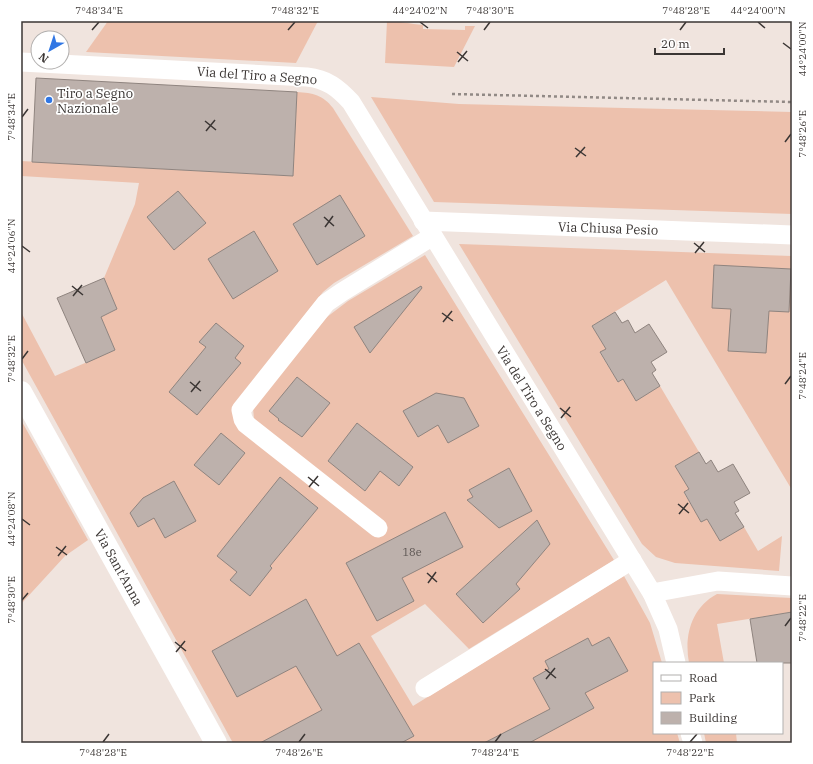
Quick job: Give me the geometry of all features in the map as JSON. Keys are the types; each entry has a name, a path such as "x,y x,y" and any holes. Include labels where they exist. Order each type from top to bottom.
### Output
{"street":[{"name":"Via del Tiro a Segno","path":"21,62 307,76 327,81 351,102 652,593 668,629 676,662"},
{"name":"Via Chiusa Pesio","path":"428,228 792,235"},
{"path":"378,528 246,424 243,420 241,410 326,304 428,228"},
{"name":"Via Sant'Anna","path":"21,392 216,743"},
{"path":"426,688 632,560"},
{"path":"652,593 718,581 792,586"}],"path":[{"path":"452,94 792,102"}],"green space":[{"path":"108,21 318,21 296,63 86,52"},
{"path":"387,21 423,25 423,29 465,30 465,26 475,26 454,67 385,63"},
{"path":"297,92 308,93 321,97 333,108 413,236 334,283 323,292 236,402 232,409 235,424 254,419 253,408 327,317 348,301 425,255 614,560 469,649 425,604 371,636 413,706 624,576 650,623 662,662 653,662 653,734 677,734 680,743 233,743 21,359 21,312 55,376 115,350 101,317 117,309 104,278 135,204 139,183 21,176 21,161 293,176"},
{"path":"371,97 459,104 792,112 792,214 434,202"},
{"path":"459,244 792,256 792,490 666,280 592,326 606,349 600,353 618,382 623,379 636,401 660,386 699,452 675,466 689,489 684,493 701,521 707,519 720,541 744,527 758,551 782,536 779,571 675,563 656,557 642,544"},
{"path":"21,420 88,540 65,556 21,604"},
{"path":"717,594 792,598 792,612 717,624 724,662 689,662 688,643 691,624 695,615 708,600"},
{"path":"704,734 736,734 737,743 706,743"}],"building":[{"path":"36,78 297,92 293,176 32,162"},
{"path":"178,191 206,223 174,250 147,217"},
{"path":"340,195 365,236 317,265 293,224"},
{"path":"254,231 278,271 233,299 208,259"},
{"path":"714,265 791,269 789,312 769,311 766,353 728,351 731,309 712,308"},
{"path":"104,278 117,309 101,317 115,350 86,363 57,298"},
{"path":"421,286 422,288 370,353 354,327"},
{"path":"615,312 622,323 628,320 635,333 649,324 667,352 651,362 656,370 652,373 660,386 636,401 623,379 618,382 600,352 606,349 592,326"},
{"path":"216,323 244,346 235,358 241,363 197,415 169,392 206,347 199,342"},
{"path":"297,377 330,403 302,437 278,420 279,419 269,411"},
{"path":"436,393 464,398 479,426 448,443 438,425 418,437 403,411"},
{"path":"357,423 413,467 399,486 380,471 365,491 328,461"},
{"path":"221,433 245,453 219,485 194,465"},
{"path":"699,452 706,464 711,460 718,472 733,464 750,493 734,502 739,511 735,513 744,527 720,541 707,519 701,522 684,492 689,489 675,466"},
{"path":"509,468 532,511 499,528 467,500 473,497 469,490"},
{"path":"280,477 318,508 270,566 272,568 250,596 230,580 237,572 217,556"},
{"path":"174,481 196,521 165,538 154,518 138,527 130,513 143,498"},
{"path":"445,512 463,547 402,578 414,601 377,621 346,563"},
{"path":"537,520 550,544 516,584 520,589 483,623 456,594"},
{"path":"306,599 337,656 359,643 414,736 401,743 260,743 322,710 296,666 237,697 212,651"},
{"path":"792,612 792,663 757,662 750,619"},
{"path":"609,637 628,671 585,693 594,708 529,743 484,743 550,709 533,678 549,669 545,661 588,638 592,646"}],"place":[{"name":"Tiro a Segno Nazionale","path":"49,100"}]}
